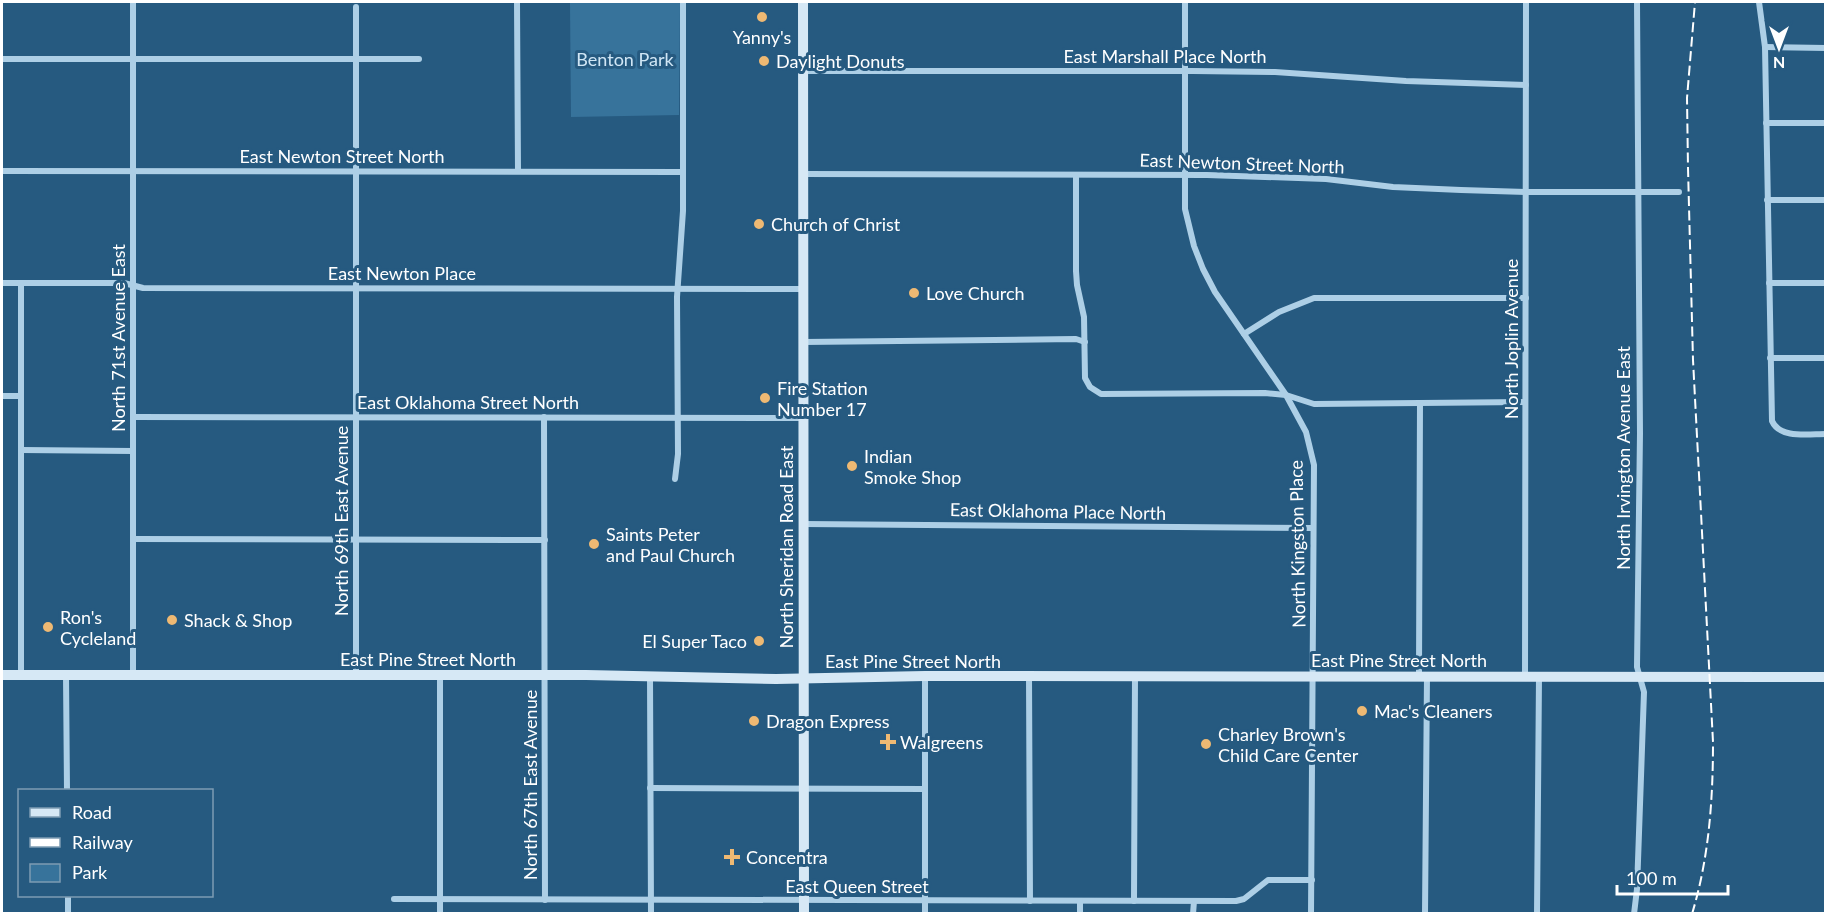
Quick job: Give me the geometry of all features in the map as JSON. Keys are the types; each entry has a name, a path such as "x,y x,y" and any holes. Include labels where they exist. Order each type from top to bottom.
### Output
{"main road":[{"name":"North Sheridan Road East","path":"803,2 804,914"},
{"name":"East Pine Street North","path":"2,675 650,676 725,679 925,676 1826,677"}],"street":[{"name":"North 71st Avenue East","path":"133,2 133,675"},
{"path":"517,2 518,171"},
{"path":"675,479 678,454 678,289 683,172 683,2"},
{"name":"North Kingston Place","path":"1185,2 1185,209 1194,246 1215,292 1286,395 1306,432 1314,465 1311,914"},
{"name":"North Joplin Avenue","path":"1525,677 1526,2"},
{"name":"North Irvington Avenue East","path":"1634,914 1637,888 1644,692 1637,667 1640,433 1637,2"},
{"path":"1759,2 1765,47 1772,421 1775,428 1793,434 1826,434"},
{"name":"North 69th East Avenue","path":"356,7 356,675"},
{"path":"1765,47 1826,48"},
{"path":"2,59 419,59"},
{"name":"East Marshall Place North","path":"803,71 1185,70 1275,72 1406,81 1526,85"},
{"path":"1766,123 1826,123"},
{"name":"East Newton Street North","path":"2,171 683,172"},
{"name":"East Newton Street North","path":"803,174 1185,175 1326,178 1393,187 1526,192 1679,192"},
{"path":"1076,175 1076,271 1084,317 1085,378 1090,387 1101,394 1265,393 1286,395 1314,404 1525,402"},
{"path":"1767,200 1826,200"},
{"name":"East Newton Place","path":"2,283 124,283 143,288 803,289"},
{"path":"21,283 21,675"},
{"path":"1769,283 1826,283"},
{"path":"1244,334 1279,312 1314,298 1526,298"},
{"path":"803,342 1076,339 1085,342"},
{"path":"1770,358 1826,358"},
{"path":"2,396 21,396"},
{"path":"1420,403 1425,914"},
{"name":"East Oklahoma Street North","path":"134,417 803,418"},
{"name":"North 67th East Avenue","path":"544,417 545,900"},
{"path":"21,450 133,451"},
{"name":"East Oklahoma Place North","path":"803,524 1313,528"},
{"path":"133,539 545,540"},
{"path":"66,675 67,789"},
{"path":"440,675 440,914"},
{"path":"650,676 651,914"},
{"path":"925,676 925,914"},
{"path":"1029,676 1029,901"},
{"path":"1134,901 1135,676"},
{"path":"1537,914 1539,677"},
{"path":"650,789 924,789"},
{"name":"East Queen Street","path":"394,899 1194,902 1239,901 1268,880 1312,880"},
{"path":"68,897 68,914"},
{"path":"1080,901 1080,914"},
{"path":"1193,914 1194,902"}],"green space":[{"name":"Benton Park","path":"570,3 680,3 679,115 571,117"}],"railway":[{"path":"1692,914 1709,829 1713,742 1693,360 1688,168 1687,98 1695,2"}],"place":[{"name":"Yanny's","path":"762,17"},
{"name":"Daylight Donuts","path":"764,61"},
{"name":"Church of Christ","path":"759,224"},
{"name":"Love Church","path":"914,293"},
{"name":"Fire Station Number 17","path":"765,398"},
{"name":"Indian Smoke Shop","path":"852,466"},
{"name":"Saints Peter and Paul Church","path":"594,544"},
{"name":"Shack & Shop","path":"172,620"},
{"name":"Ron's Cycleland","path":"48,627"},
{"name":"El Super Taco","path":"759,641"},
{"name":"Mac's Cleaners","path":"1362,711"},
{"name":"Dragon Express","path":"754,721"},
{"name":"Walgreens","path":"888,742"},
{"name":"Charley Brown's Child Care Center","path":"1206,744"},
{"name":"Concentra","path":"732,857"}]}
